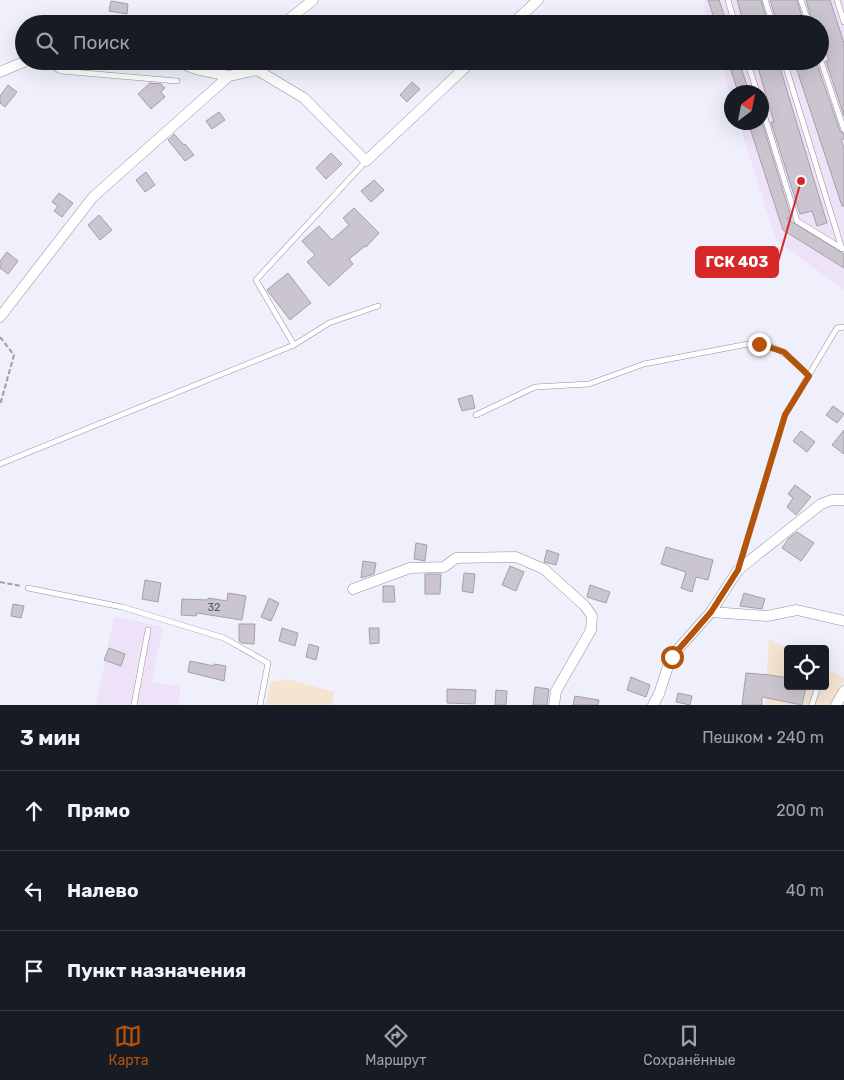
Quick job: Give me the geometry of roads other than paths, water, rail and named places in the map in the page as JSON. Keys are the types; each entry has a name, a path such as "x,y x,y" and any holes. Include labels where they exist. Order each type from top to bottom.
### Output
{"street":[{"path":"294,15 313,0"},
{"path":"522,15 538,0"},
{"path":"0,72 15,66"},
{"path":"201,70 229,76"},
{"path":"0,317 93,197 229,76 245,70"},
{"path":"266,70 304,98 366,160 462,70"},
{"path":"653,705 659,694 672,657 711,612 738,570 821,504 832,500 844,500"},
{"path":"353,589 410,568 444,567 456,558 516,557 544,569 586,606 592,616 591,630 556,691 554,705"},
{"path":"711,612 767,616 797,610 844,621"},
{"path":"836,705 844,691"}],"lane":[{"path":"728,0 732,15"},
{"path":"765,0 770,15"},
{"path":"801,0 806,15"},
{"path":"837,0 844,22"},
{"path":"59,70 177,81"},
{"path":"750,70 755,85"},
{"path":"787,70 843,249"},
{"path":"824,70 844,130"},
{"path":"769,130 797,221 843,249"},
{"path":"294,345 256,280 366,160"},
{"path":"0,464 294,345 328,323 378,306"},
{"path":"738,570 785,415 837,328 844,327"},
{"path":"476,415 535,387 589,384 644,364 748,344 759,344 784,352 809,376"},
{"path":"28,588 122,607 224,638 268,664 260,705"},
{"path":"134,705 148,630"},
{"path":"812,705 817,690"}],"place":[{"name":"ГСК 403","path":"801,181"}]}
